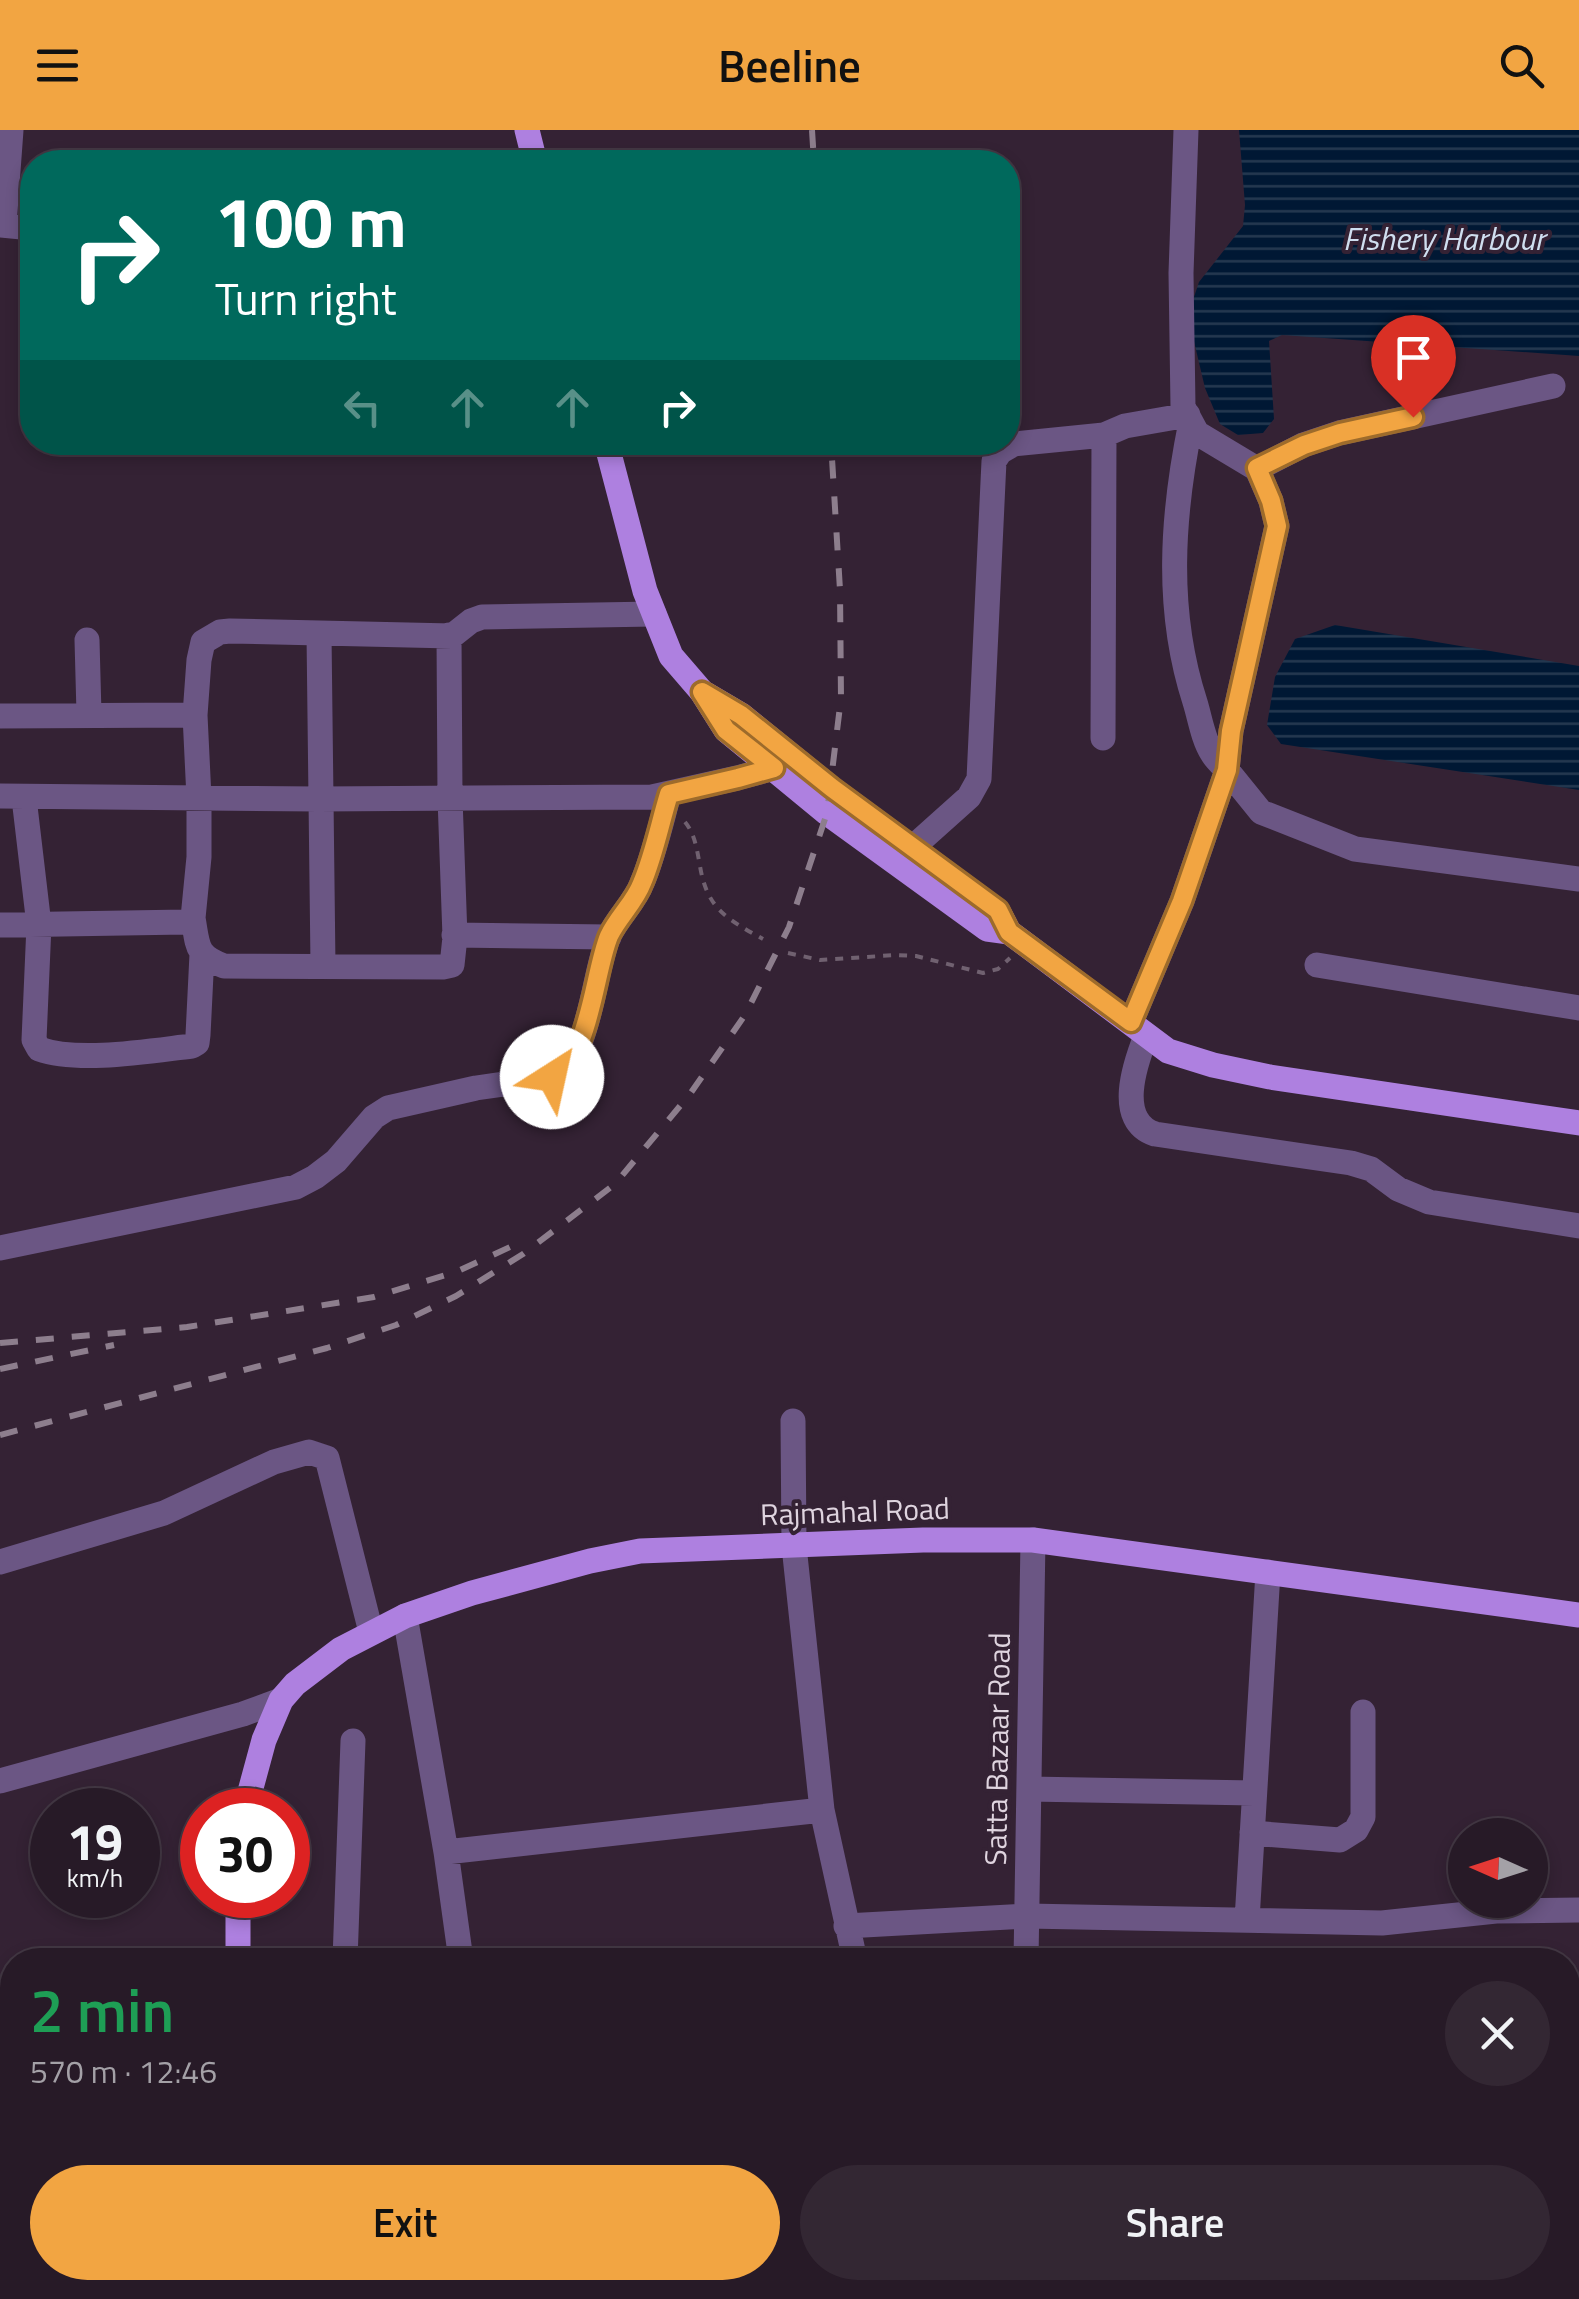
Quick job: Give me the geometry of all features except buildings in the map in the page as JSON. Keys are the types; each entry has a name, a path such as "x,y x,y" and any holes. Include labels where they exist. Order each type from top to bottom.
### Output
{"main road":[{"path":"609,455 645,591 670,656 702,692 726,730 826,813 986,929 1016,938 1168,1051 1270,1077 1579,1123"},
{"path":"702,692 741,715 832,788 998,910 1016,938"},
{"name":"Rajmahal Road","path":"251,1788 280,1700 320,1664 371,1632 404,1616 472,1593 640,1550 1033,1540 1579,1615"},
{"path":"238,1918 238,1948"}],"street":[{"path":"2,225 11,130"},
{"path":"1186,130 1181,273 1183,406 1197,434 1241,459 1271,501 1277,526 1231,731 1227,770 1138,1029 1132,1080 1137,1122 1143,1130 1155,1134 1351,1162 1430,1202 1579,1226"},
{"path":"1241,459 1553,386"},
{"path":"1020,443 1104,435 1125,426 1190,418"},
{"path":"1190,418 1175,527 1175,601 1181,652 1212,753 1261,812 1355,849 1579,879"},
{"path":"1103,738 1104,435"},
{"path":"912,848 970,797 979,779 994,461 998,455"},
{"path":"449,636 452,964 224,966 210,961 198,951 193,918 199,857 195,716 199,660 203,642 210,636 230,631 449,636 482,617 654,614"},
{"path":"320,634 323,965"},
{"path":"87,640 89,714"},
{"path":"0,716 195,716"},
{"path":"202,954 198,1035 192,1046 96,1054 39,1049 34,1040 39,925 12,797 668,799 774,768"},
{"path":"0,1248 296,1186 315,1178 336,1161 374,1116 388,1108 564,1072 593,1002 609,937 642,886 668,799"},
{"path":"0,925 186,922 193,918"},
{"path":"454,935 609,937"},
{"path":"1317,965 1579,1008"},
{"path":"793,1421 794,1546 822,1810 852,1948"},
{"path":"0,1562 164,1512 274,1462 309,1452 327,1458 371,1632"},
{"name":"Satta Bazaar Road","path":"1026,1948 1033,1540"},
{"path":"1247,1920 1268,1572"},
{"path":"404,1616 459,1948"},
{"path":"0,1780 244,1714 280,1700"},
{"path":"1252,1833 1340,1840 1356,1830 1363,1817 1364,1712"},
{"path":"345,1948 354,1741"},
{"path":"1029,1789 1254,1793"},
{"path":"446,1852 822,1810"},
{"path":"846,1926 1026,1916 1382,1923 1496,1911 1579,1910"}],"path":[{"path":"668,799 690,827 709,899 728,920 763,939"},
{"path":"788,952 820,960 916,956 983,972 998,970 1016,938"}],"water":[{"name":"Fishery Harbour","path":"1239,130 1579,130 1579,356 1282,335 1269,341 1274,419 1263,433 1238,435 1220,424 1205,388 1190,309 1199,282 1243,226"},
{"path":"1335,625 1579,666 1579,790 1281,744 1267,725 1275,677 1295,639"}],"railway":[{"path":"812,130 813,150"},
{"path":"0,1435 327,1348 396,1325 456,1296 523,1254 615,1184 690,1094 745,1015 789,927 827,813 841,698 840,590 832,455"},
{"path":"0,1343 187,1327 374,1297 456,1272 518,1241"},
{"path":"0,1369 114,1345"}],"route":[{"path":"552,1077 564,1072 573,1056 593,1002 609,937 642,886 669,794 774,768 726,730 702,692 741,715 832,788 998,910 1009,932 1131,1022 1182,901 1227,770 1231,731 1277,526 1257,468 1340,433 1413,417"}]}
